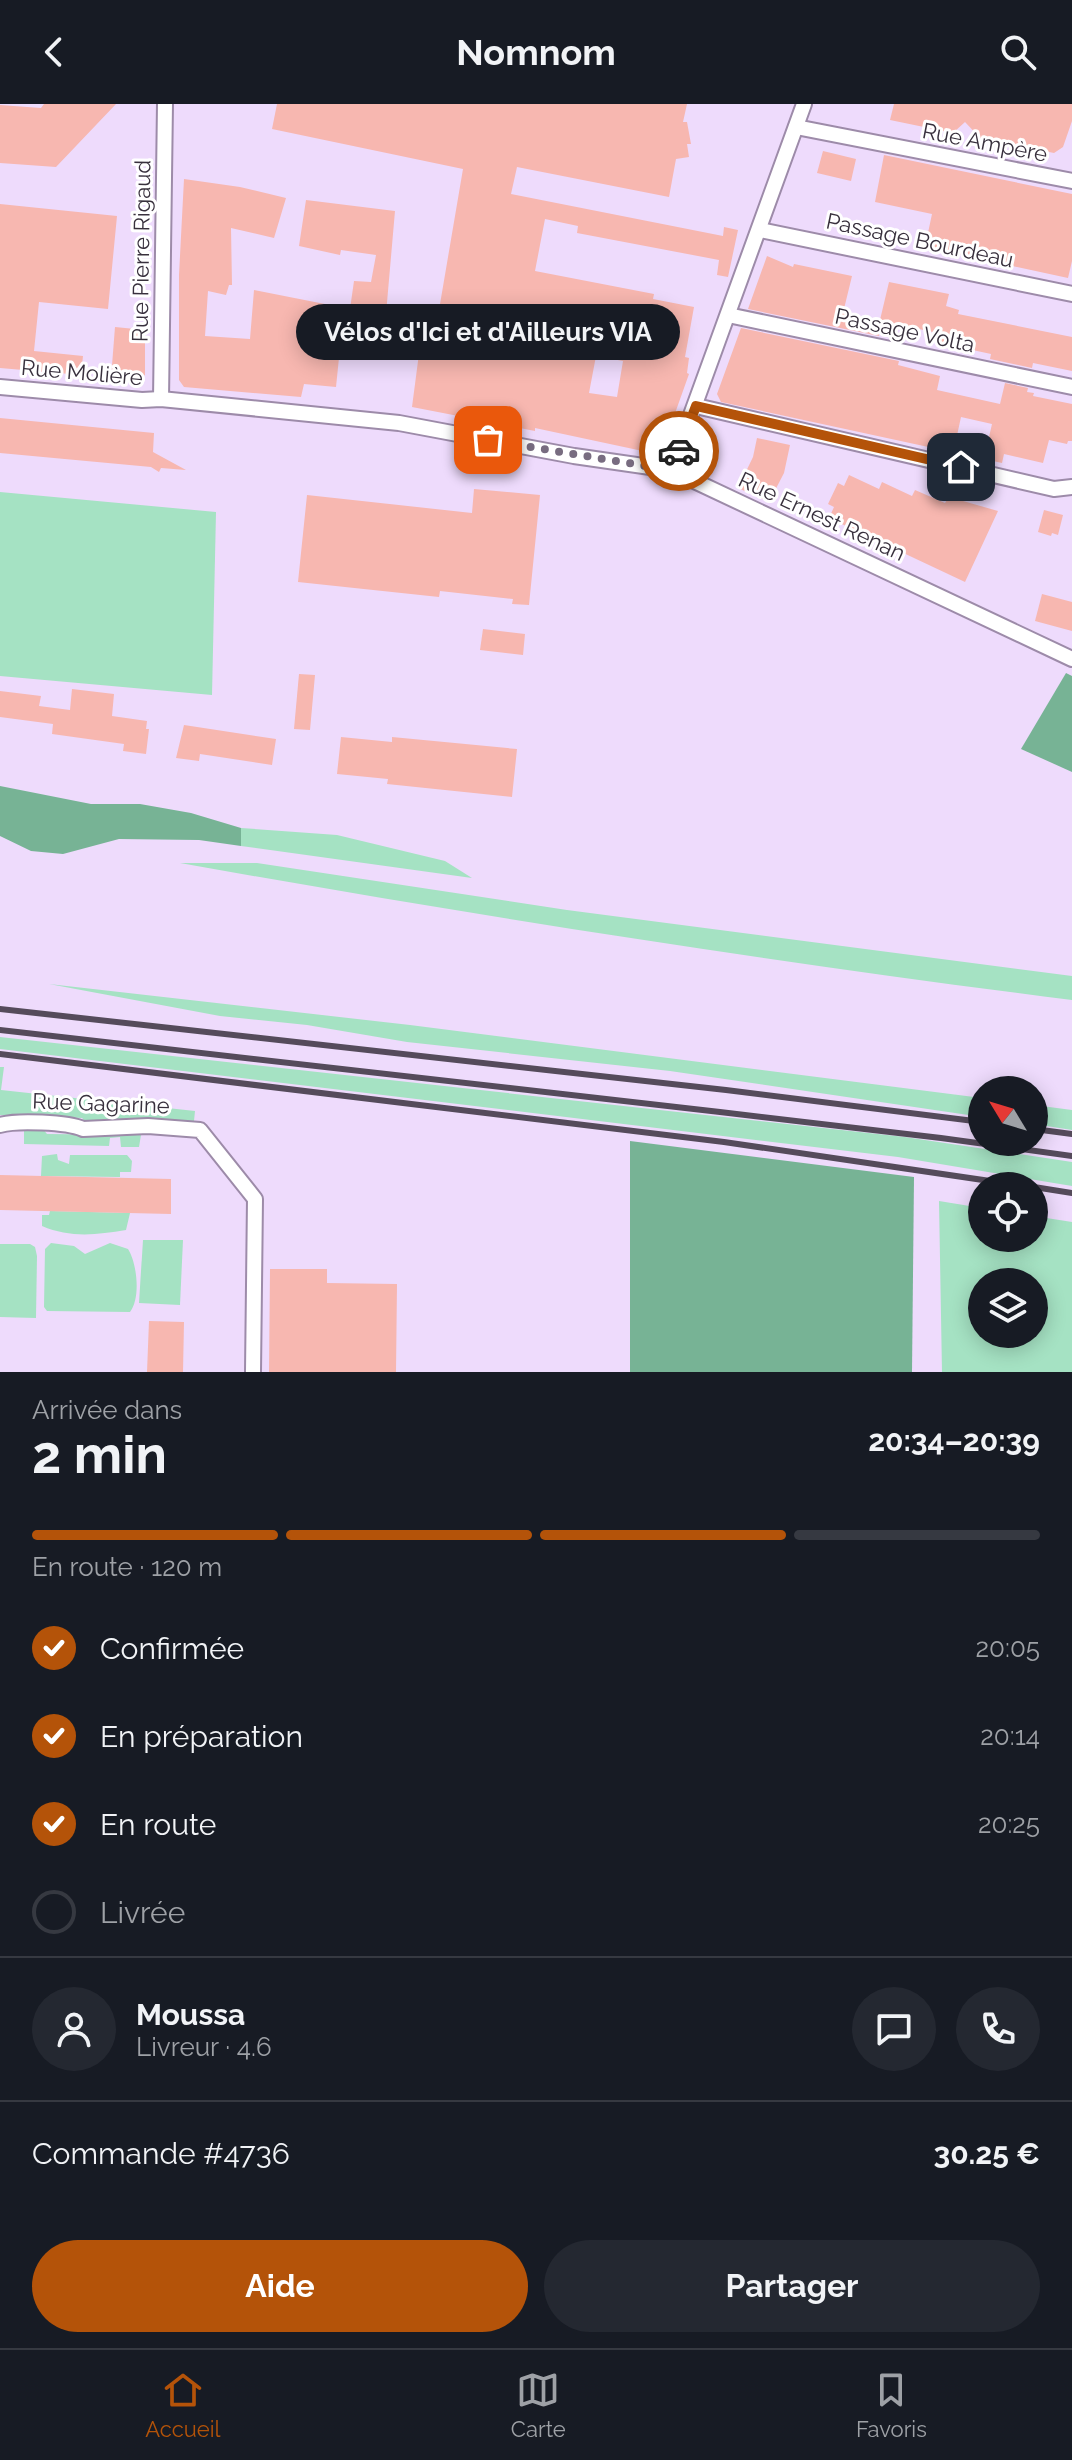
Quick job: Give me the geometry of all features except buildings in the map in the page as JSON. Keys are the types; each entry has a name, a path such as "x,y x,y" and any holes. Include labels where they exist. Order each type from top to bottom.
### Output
{"street":[{"name":"Rue Pierre Rigaud","path":"161,399 165,104"},
{"path":"671,470 804,104"},
{"name":"Rue Ampère","path":"796,127 1072,181"},
{"name":"Passage Bourdeau","path":"760,230 1072,294"},
{"name":"Passage Volta","path":"728,315 1072,387"},
{"name":"Rue Molière","path":"0,387 142,400 161,399"},
{"name":"Rue Ernest Renan","path":"161,399 399,423 574,456 671,470 1072,659"},
{"path":"696,406 1054,489 1072,487"},
{"name":"Rue Gagarine","path":"0,1125 9,1122 75,1125 83,1129 148,1126 200,1130 255,1199 253,1372"}],"green space":[{"path":"0,492 216,512 212,695 0,676"},
{"path":"1066,673 1072,676 1072,772 1021,749"},
{"path":"0,786 91,804 140,804 191,813 241,828 241,846 199,840 119,839 63,854 31,851 0,836"},
{"path":"241,828 337,835 445,861 472,878 241,846"},
{"path":"180,863 257,863 567,910 1072,976 1072,1000 625,937"},
{"path":"49,984 410,1025 968,1096 968,1115 670,1071 407,1042 307,1025 220,1016"},
{"path":"0,1037 905,1137 968,1146 968,1156 1032,1156 1072,1162 1072,1186 1048,1182 1048,1172 988,1172 898,1157 0,1049"},
{"path":"0,1067 4,1067 1,1090 195,1111 194,1121 123,1119 118,1123 87,1123 82,1118 0,1115"},
{"path":"1048,1107 1072,1110 1072,1130 1048,1126"},
{"path":"24,1128 42,1128 47,1134 141,1135 139,1147 121,1147 120,1137 110,1138 109,1146 24,1144"},
{"path":"630,1141 914,1177 912,1372 630,1372"},
{"path":"57,1154 58,1160 69,1164 70,1155 127,1155 132,1161 131,1172 120,1172 120,1177 41,1176 42,1156"},
{"path":"939,1201 968,1206 968,1252 1048,1252 1048,1218 1072,1222 1072,1372 942,1372"},
{"path":"50,1211 130,1213 126,1230 83,1234 42,1226 42,1215 49,1215"},
{"path":"143,1240 183,1240 180,1305 139,1303"},
{"path":"51,1243 74,1246 85,1254 110,1243 128,1249 136,1280 136,1298 130,1312 47,1311 44,1307 45,1249"},
{"path":"0,1244 30,1244 35,1247 36,1318 0,1317"}],"railway":[{"path":"0,1009 726,1090 968,1120"},
{"path":"0,1030 720,1112 1072,1156"},
{"path":"0,1054 724,1142 968,1178"},
{"path":"1048,1131 1072,1134"},
{"path":"1048,1189 1072,1193"}],"way so far":[{"path":"488,440 671,470 679,451"}],"place":[{"name":"Vélos d'Ici et d'Ailleurs VIA","path":"488,440"}],"route":[{"path":"679,451 696,406 961,467"}]}
